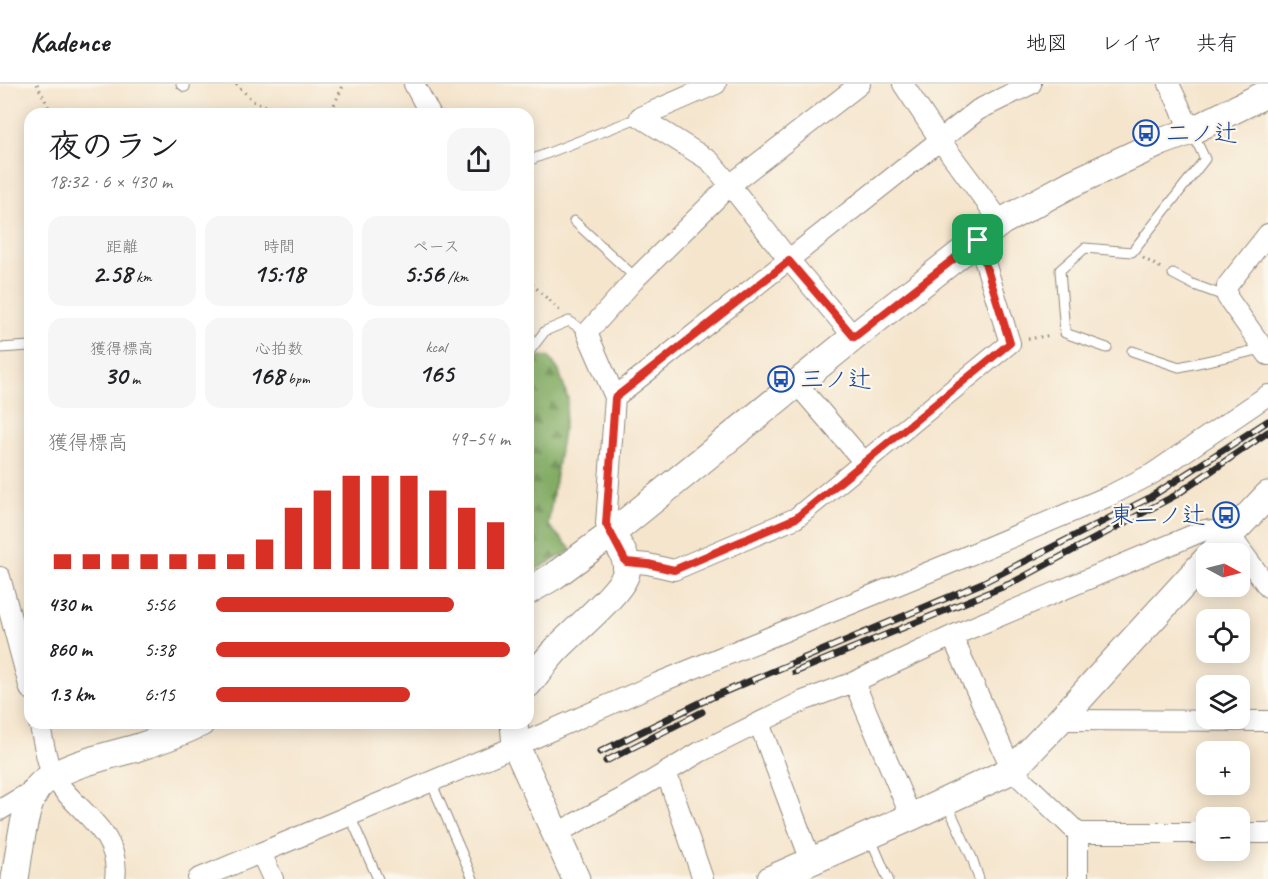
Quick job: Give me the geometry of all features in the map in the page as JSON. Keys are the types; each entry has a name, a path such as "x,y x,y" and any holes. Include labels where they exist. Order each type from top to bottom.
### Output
{"street":[{"path":"414,84 427,108"},
{"path":"640,117 713,84"},
{"path":"534,677 555,651 618,587 626,574 626,562 621,549 606,524 615,398 587,333 636,278 730,185 860,84"},
{"path":"903,84 940,140 1001,222"},
{"path":"615,398 978,110 1031,84"},
{"path":"1169,84 1191,131"},
{"path":"534,588 554,576 611,534 854,337 1001,222 1071,184 1161,142 1191,131 1268,93"},
{"path":"640,117 710,161 789,261 854,337"},
{"path":"1265,352 1227,297 1227,286 1268,234"},
{"path":"626,562 674,570 796,518 1010,343 978,240"},
{"path":"797,384 864,462"},
{"path":"534,727 658,683 946,566 1109,496 1152,474 1268,395"},
{"path":"1221,543 1268,495"},
{"path":"555,834 623,798 700,752 803,701 854,682 952,636 1205,530 1219,543"},
{"path":"771,879 1011,770 1060,720 1196,571"},
{"path":"1250,571 1268,587"},
{"path":"0,577 3,599 24,669"},
{"path":"952,636 1011,770 1078,832 1196,833"},
{"path":"854,682 911,817"},
{"path":"1060,720 1268,721"},
{"path":"759,723 811,861"},
{"path":"15,879 30,804 45,782 40,729"},
{"path":"0,810 45,782 81,764 138,747 185,729"},
{"path":"198,879 431,782 515,734 555,834 576,879"},
{"path":"666,772 703,879"},
{"path":"45,782 105,835 114,854 115,879"},
{"path":"1078,832 1078,879"},
{"path":"1250,833 1268,833"},
{"path":"261,853 273,879"}],"lane":[{"path":"534,159 640,117"},
{"path":"1107,348 1065,333 1060,270 1085,248 1132,252 1205,159 1191,131"},
{"path":"574,221 636,278"},
{"path":"1173,274 1227,297"},
{"path":"534,345 545,331 569,321 587,333"},
{"path":"0,348 24,346"},
{"path":"1132,351 1179,367 1265,352"},
{"path":"431,782 473,879"},
{"path":"946,801 979,879"},
{"path":"350,816 378,879"},
{"path":"869,835 888,879"}],"path":[{"path":"37,84 49,108"},
{"path":"236,84 253,101 271,108"},
{"path":"332,108 344,84"},
{"path":"1132,252 1173,274"},
{"path":"534,286 569,321"},
{"path":"1010,343 1065,333"}],"green space":[{"path":"540,356 549,357 559,371 568,399 548,525 572,550 534,571 534,362"}],"railway":[{"path":"600,752 710,698 982,583 1149,498 1268,421"},
{"path":"795,672 1012,583 1176,495 1268,432"},
{"path":"606,761 702,712"}],"place":[{"name":"二ノ辻","path":"1146,133"},
{"name":"三ノ辻","path":"781,379"},
{"name":"東二ノ辻","path":"1226,515"}],"route":[{"path":"978,240 1010,343 796,518 674,570 626,562 606,524 615,398 789,261 854,337 978,240"}]}
